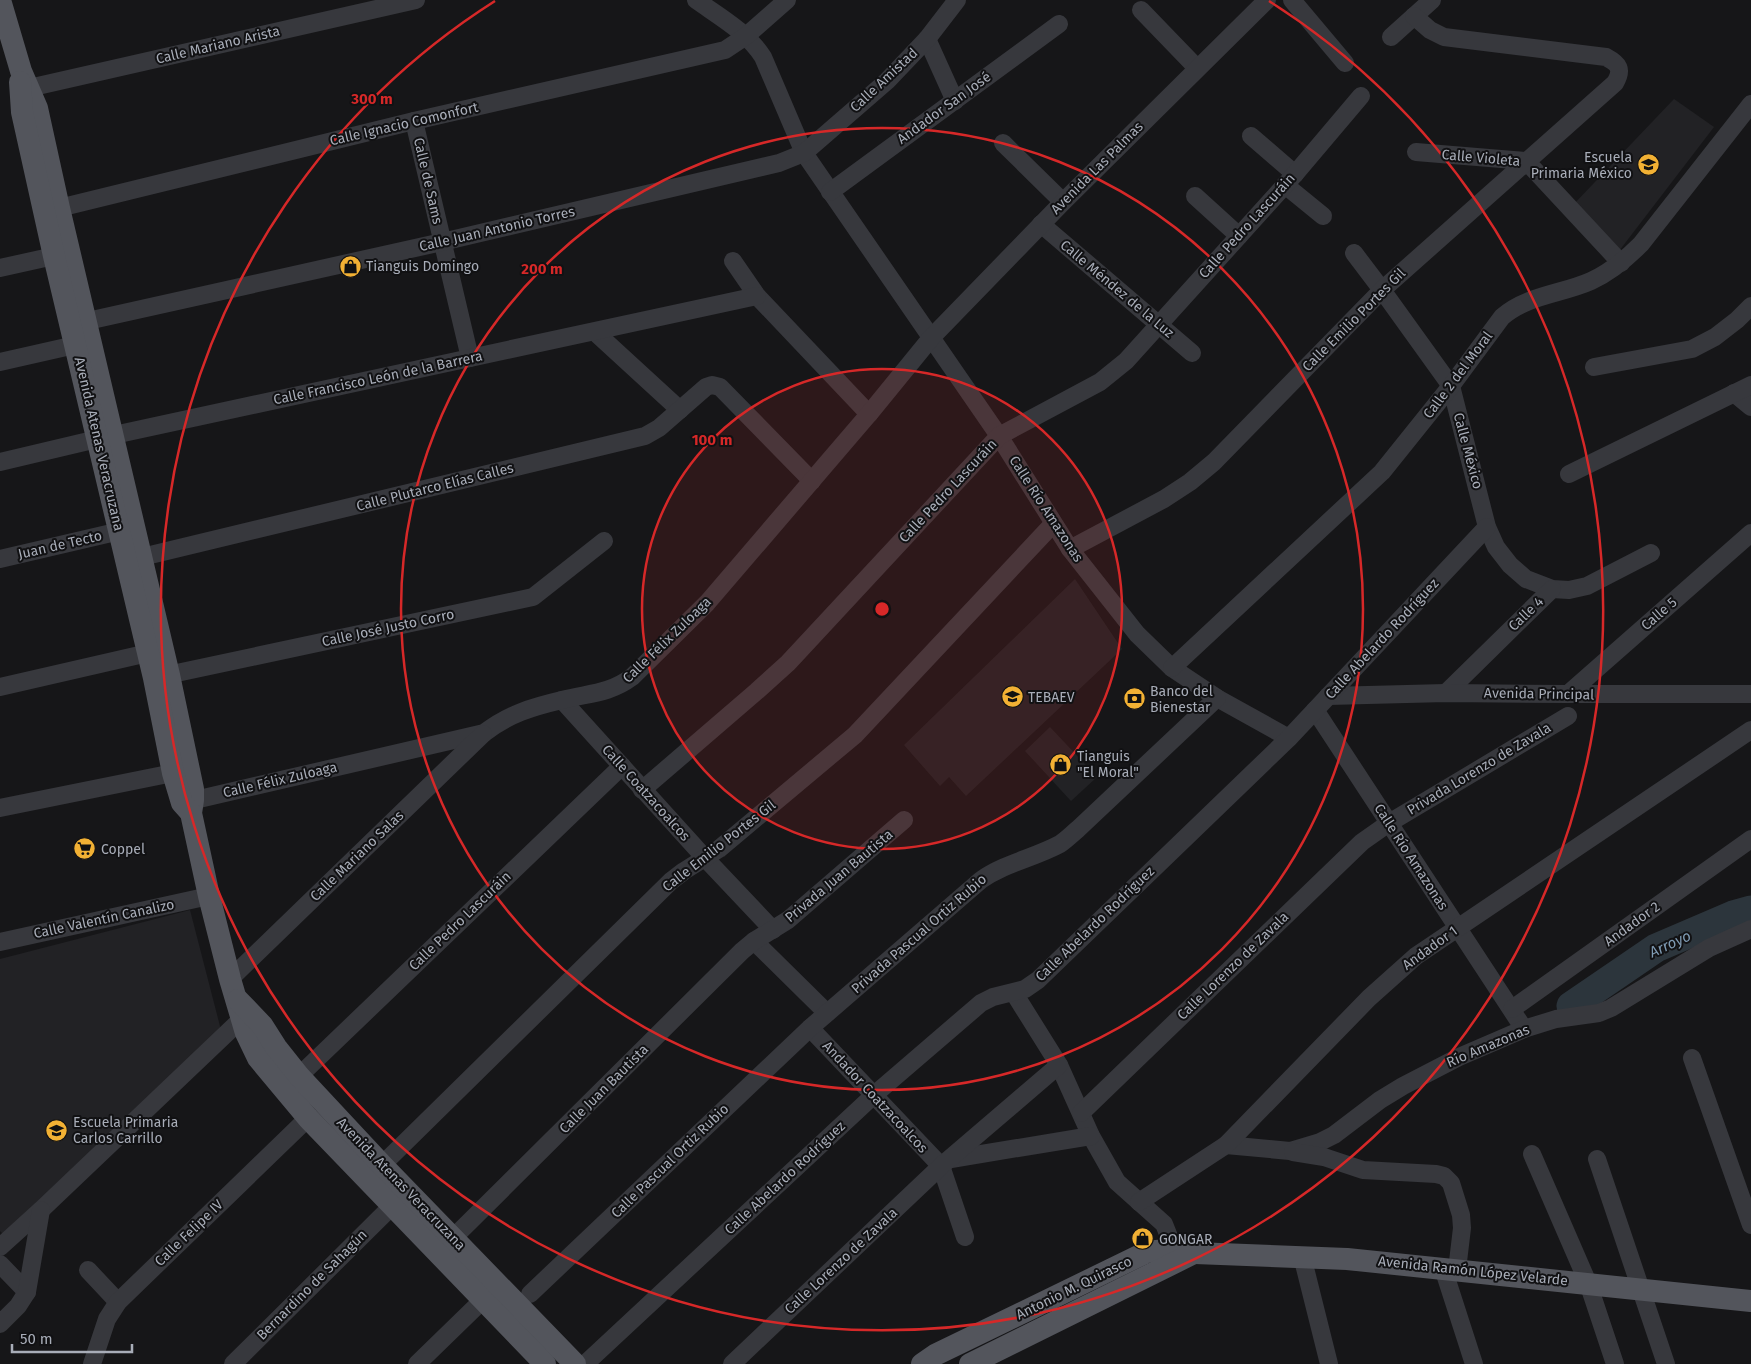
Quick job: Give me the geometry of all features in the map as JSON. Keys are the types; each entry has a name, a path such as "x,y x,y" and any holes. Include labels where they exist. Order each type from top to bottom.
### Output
{"main road":[{"name":"Avenida Atenas Veracruzana","path":"0,0 7,51 37,108 59,208 78,330"},
{"name":"Avenida Atenas Veracruzana","path":"23,83 22,112 54,256 78,330 106,437 142,557 162,676 173,773 189,805 209,896 239,1001 246,1033 258,1058 308,1118 392,1206 446,1246"},
{"name":"Avenida Atenas Veracruzana","path":"106,437 120,531 148,653 162,676 193,789 189,805"},
{"name":"Avenida Atenas Veracruzana","path":"239,1001 262,1025 276,1047 299,1076 382,1165 446,1246 491,1292 575,1364"},
{"name":"Antonio M. Quirasco","path":"922,1364 935,1355 1147,1252 1183,1254"},
{"name":"Avenida Ramón López Velarde","path":"1183,1254 1302,1256 1347,1259 1751,1301"},
{"name":"Antonio M. Quirasco","path":"970,1364 1183,1254"},
{"name":"Avenida Atenas Veracruzana","path":"491,1292 545,1364"}],"street":[{"name":"Calle Mariano Arista","path":"23,83 416,0"},
{"name":"Calle Río Amazonas","path":"696,0 746,36 756,46 763,57 804,153 998,436 1070,549 1137,634 1172,668 1217,698 1289,738"},
{"name":"Calle Ignacio Comonfort","path":"59,208 414,121 725,50 746,36 786,0"},
{"name":"Calle Amistad","path":"804,153 887,81 927,39 957,0"},
{"name":"Avenida Las Palmas","path":"931,338 1041,224 1267,0"},
{"path":"1292,0 1345,63"},
{"path":"1390,37 1432,0"},
{"path":"1141,10 1197,68"},
{"name":"Calle Emilio Portes Gil","path":"1070,549 1164,499 1190,482 1214,462 1382,290 1616,83 1620,75 1619,68 1614,61 1596,54 1444,37 1430,30 1414,16"},
{"name":"Andador San José","path":"830,192 1059,24"},
{"path":"927,39 955,101"},
{"name":"Calle Pedro Lascuráin","path":"642,790 788,663 998,436 1092,386 1113,373 1126,361 1290,179 1361,96"},
{"name":"Calle 2 del Moral","path":"1172,668 1382,472 1451,386 1502,316 1524,302 1591,281 1621,263 1641,244 1751,104"},
{"name":"Calle de Sams","path":"414,121 470,358"},
{"path":"1251,136 1323,216"},
{"path":"1003,143 1063,202"},
{"name":"Calle Violeta","path":"1416,152 1526,161 1621,263"},
{"name":"Calle Juan Antonio Torres","path":"0,362 78,330 442,242 779,164 804,153"},
{"path":"1195,196 1239,236"},
{"name":"Calle Méndez de la Luz","path":"1041,224 1192,353"},
{"name":"Calle México","path":"1354,253 1451,386 1487,527 1496,547 1510,565 1526,579 1552,589"},
{"path":"0,268 54,256"},
{"path":"733,261 757,296 869,414"},
{"name":"Calle Francisco León de la Barrera","path":"0,462 106,437 757,296"},
{"path":"1594,367 1692,348 1715,337 1751,306"},
{"path":"595,332 680,410"},
{"name":"Calle Félix Zuloaga","path":"189,805 484,733 498,722 514,714 620,686 707,603 869,414 931,338"},
{"name":"Calle Plutarco Elías Calles","path":"142,557 644,436 659,428 706,387 712,385 720,387 812,481"},
{"path":"1569,474 1751,385"},
{"path":"1734,393 1751,407"},
{"name":"Calle Emilio Portes Gil","path":"382,1165 670,881 719,849 855,735 1053,524"},
{"name":"Calle Abelardo Rodríguez","path":"585,1364 874,1095 982,1003 993,997 1025,989 1038,980 1289,738 1487,527"},
{"name":"Juan de Tecto","path":"0,559 120,531"},
{"name":"Calle 5","path":"1568,694 1751,533"},
{"name":"Calle José Justo Corro","path":"162,676 533,597 604,541"},
{"name":"Calle 4","path":"1446,693 1552,589 1569,590 1587,586 1651,552"},
{"path":"0,687 148,653"},
{"name":"Avenida Principal","path":"1328,696 1446,693 1751,694"},
{"name":"Privada Pascual Ortiz Rubio","path":"810,1028 981,880 1007,864 1061,843 1217,698"},
{"name":"Calle Coatzacoalcos","path":"562,700 642,790 773,930"},
{"name":"Calle Río Amazonas","path":"1315,710 1524,1029"},
{"name":"Privada Lorenzo de Zavala","path":"1389,823 1568,716"},
{"name":"Andador 1","path":"1139,1202 1226,1145 1369,998 1416,956 1751,730"},
{"name":"Calle Mariano Salas","path":"0,1247 42,1210 239,1001 484,733"},
{"name":"Calle Pedro Lascuráin","path":"299,1076 622,766"},
{"path":"0,808 173,773"},
{"name":"Privada Juan Bautista","path":"773,930 788,920 904,820"},
{"name":"Calle Lorenzo de Zavala","path":"1081,1113 1362,842 1389,823"},
{"name":"Andador 2","path":"1512,1009 1751,839"},
{"name":"Calle Valentín Canalizo","path":"0,942 209,896"},
{"name":"Río Amazonas","path":"1226,1145 1290,1151 1320,1142 1334,1135 1380,1100 1458,1057 1524,1029 1556,1019 1599,1013 1709,948 1751,929"},
{"name":"Calle Juan Bautista","path":"446,1246 735,958 754,941 773,930"},
{"path":"754,941 827,1014"},
{"path":"1014,993 1059,1066 1092,1136 1117,1182 1164,1224 1183,1254"},
{"name":"Andador Coatzacoalcos","path":"810,1028 874,1095 946,1163"},
{"name":"Calle Pascual Ortiz Rubio","path":"530,1294 810,1028"},
{"path":"1692,1058 1751,1225"},
{"name":"Calle Lorenzo de Zavala","path":"732,1364 946,1163 1059,1066"},
{"name":"Calle Felipe IV","path":"92,1364 108,1319 118,1302 308,1118"},
{"path":"965,1237 946,1163 1092,1136"},
{"path":"1290,1151 1324,1157 1363,1170 1436,1174 1444,1176 1451,1183 1461,1215 1462,1228 1450,1269 1474,1364"},
{"path":"1532,1154 1588,1283 1615,1364"},
{"path":"1597,1159 1666,1364"},
{"name":"Bernardino de Sahagún","path":"233,1364 392,1206"},
{"path":"0,1324 18,1306 27,1292 42,1210"},
{"path":"1302,1256 1329,1364"},
{"path":"0,1264 27,1292"},
{"path":"88,1270 118,1302"},
{"path":"417,1364 491,1292"}],"shaded area":[{"name":"Escuela Primaria México","path":"1674,99 1714,127 1619,251 1574,204"},
{"name":"TEBAEV","path":"1075,579 1122,649 966,796 949,777 940,786 904,745"},
{"name":"Tianguis \"El Moral\"","path":"1050,727 1097,777 1071,801 1025,751"},
{"name":"Escuela Primaria Carlos Carrillo","path":"190,910 221,1030 3,1234 0,1231 0,959"}],"waterway":[{"name":"Arroyo","path":"1571,1006 1656,948 1733,915 1751,910"}],"place":[{"name":"Escuela Primaria México","path":"1648,165"},
{"name":"Tianguis Domingo","path":"350,266"},
{"name":"TEBAEV","path":"1012,697"},
{"name":"Banco del Bienestar","path":"1134,699"},
{"name":"Tianguis \"El Moral\"","path":"1061,764"},
{"name":"Coppel","path":"85,849"},
{"name":"Escuela Primaria Carlos Carrillo","path":"57,1130"},
{"name":"GONGAR","path":"1143,1239"}]}
